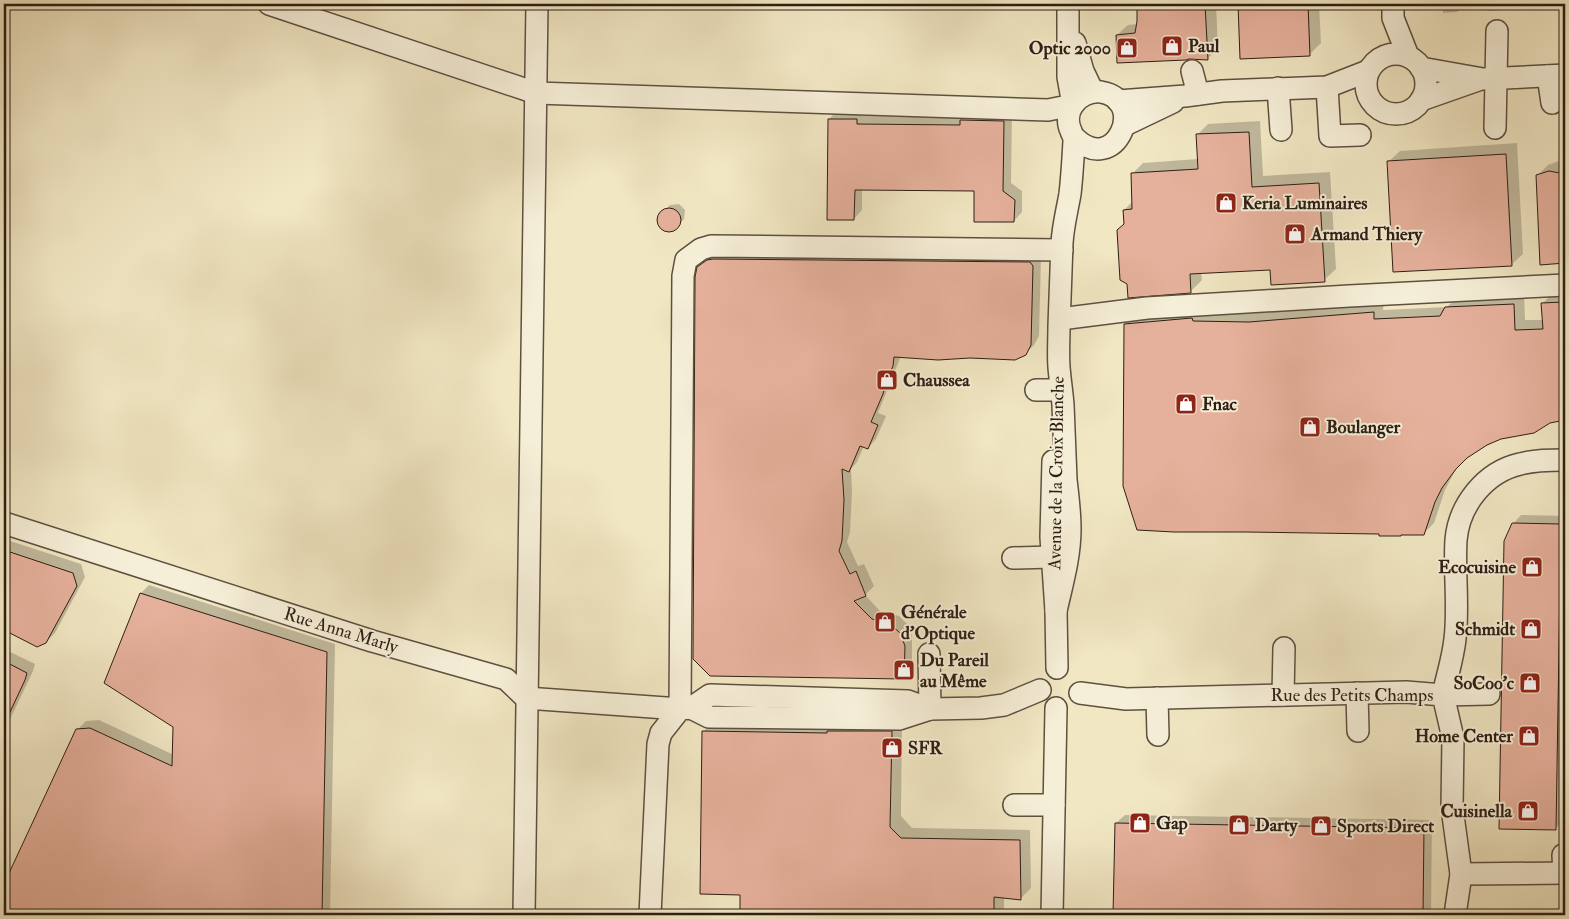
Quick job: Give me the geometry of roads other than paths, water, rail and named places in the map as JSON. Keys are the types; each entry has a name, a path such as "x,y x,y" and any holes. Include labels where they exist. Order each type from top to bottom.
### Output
{"street":[{"path":"269,4 536,93 1048,110 1073,105 1085,94 1093,92 1102,92 1118,101 1125,116 1125,125 1117,140 1102,148 1094,149 1074,138"},
{"path":"524,915 537,4"},
{"path":"1393,11 1414,62 1425,78 1425,89 1421,100 1413,108 1402,113 1390,113 1379,109 1370,100 1366,91 1366,81 1375,64 1393,11"},
{"path":"1068,12 1083,71 1093,92"},
{"name":"Avenue de la Croix Blanche","path":"1056,668 1056,611 1067,557 1070,529 1059,366 1063,228 1070,194 1074,138 1068,122 1073,105 1068,77 1068,12"},
{"path":"1495,128 1490,78 1497,31"},
{"path":"1327,87 1394,54 1414,62 1490,78 1557,75 1552,102"},
{"path":"1191,95 1192,72"},
{"path":"1421,100 1490,78"},
{"path":"1327,87 1330,136 1360,134"},
{"path":"1118,101 1222,91 1327,87 1370,100"},
{"path":"1278,88 1281,130"},
{"path":"1125,125 1191,95"},
{"name":"Avenue de la Croix Blanche","path":"1070,194 1094,149"},
{"path":"685,709 683,276 686,260 702,249 712,246 1062,250"},
{"path":"1060,319 1147,308 1565,285"},
{"name":"Avenue de la Croix Blanche","path":"1059,366 1046,390 1052,510 1067,557"},
{"path":"1489,694 1443,695 1455,639 1456,539 1460,520 1467,504 1479,488 1490,478 1538,456 1565,460"},
{"name":"Rue Anna Marly","path":"4,523 372,641 506,679 526,698"},
{"path":"1013,558 1067,557"},
{"path":"1283,695 1284,648"},
{"path":"929,654 930,709"},
{"path":"1056,668 1063,668 1074,674 1080,685 1080,694 1074,703 1056,708 1045,702 1040,690 1042,678 1056,668"},
{"path":"650,915 658,744 661,734 685,709 710,695 908,701 930,709 981,708 1004,705 1040,690"},
{"name":"Rue des Petits Champs","path":"1080,694 1126,699 1406,692 1443,695 1453,738 1452,808 1460,874 1455,915"},
{"path":"1357,693 1358,731"},
{"path":"526,698 685,709"},
{"path":"1157,698 1158,735"},
{"path":"1052,915 1056,708"},
{"path":"1014,805 1054,805"},
{"path":"1460,874 1564,867"}],"place":[{"name":"Paul","path":"1172,46"},
{"name":"Optic 2000","path":"1127,48"},
{"name":"Keria Luminaires","path":"1226,203"},
{"name":"Armand Thiery","path":"1295,234"},
{"name":"Chaussea","path":"887,380"},
{"name":"Fnac","path":"1186,404"},
{"name":"Boulanger","path":"1310,427"},
{"name":"Ecocuisine","path":"1532,567"},
{"name":"Générale d'Optique","path":"885,622"},
{"name":"Schmidt","path":"1531,629"},
{"name":"Du Pareil au Même","path":"904,670"},
{"name":"SoCoo'c","path":"1530,683"},
{"name":"Home Center","path":"1529,736"},
{"name":"SFR","path":"892,748"},
{"name":"Cuisinella","path":"1528,811"},
{"name":"Gap","path":"1140,823"},
{"name":"Darty","path":"1239,825"},
{"name":"Sports Direct","path":"1321,826"}]}
